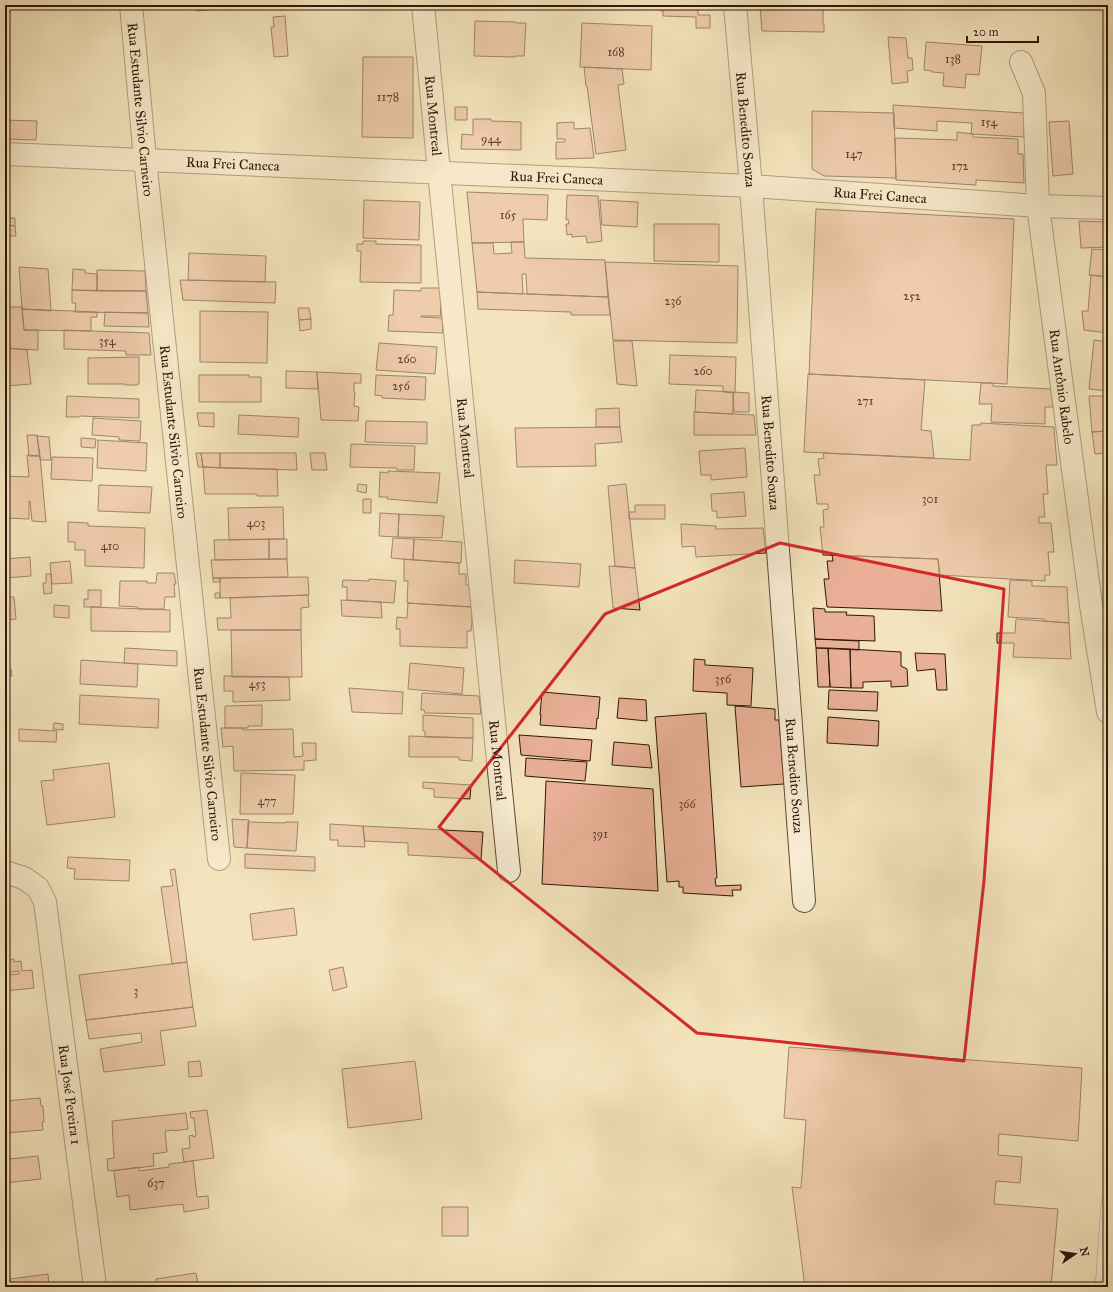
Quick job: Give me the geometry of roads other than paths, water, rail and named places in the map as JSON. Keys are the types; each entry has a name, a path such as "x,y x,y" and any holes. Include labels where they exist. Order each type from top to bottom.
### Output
{"street":[{"name":"Rua Estudante Silvio Carneiro","path":"131,5 145,159 219,859"},
{"name":"Rua Montreal","path":"423,5 509,871"},
{"name":"Rua Benedito Souza","path":"735,5 751,186 804,901"},
{"name":"Rua Antônio Rabelo","path":"1021,62 1034,93 1038,206 1100,604 1108,712"},
{"name":"Rua Frei Caneca","path":"5,154 751,186 1038,206 1108,208"},
{"name":"Rua José Pereira 1","path":"5,872 24,878 38,888 45,902 95,1287"}],"lane":[{"path":"1102,1287 1107,1234 1108,1202"}]}
